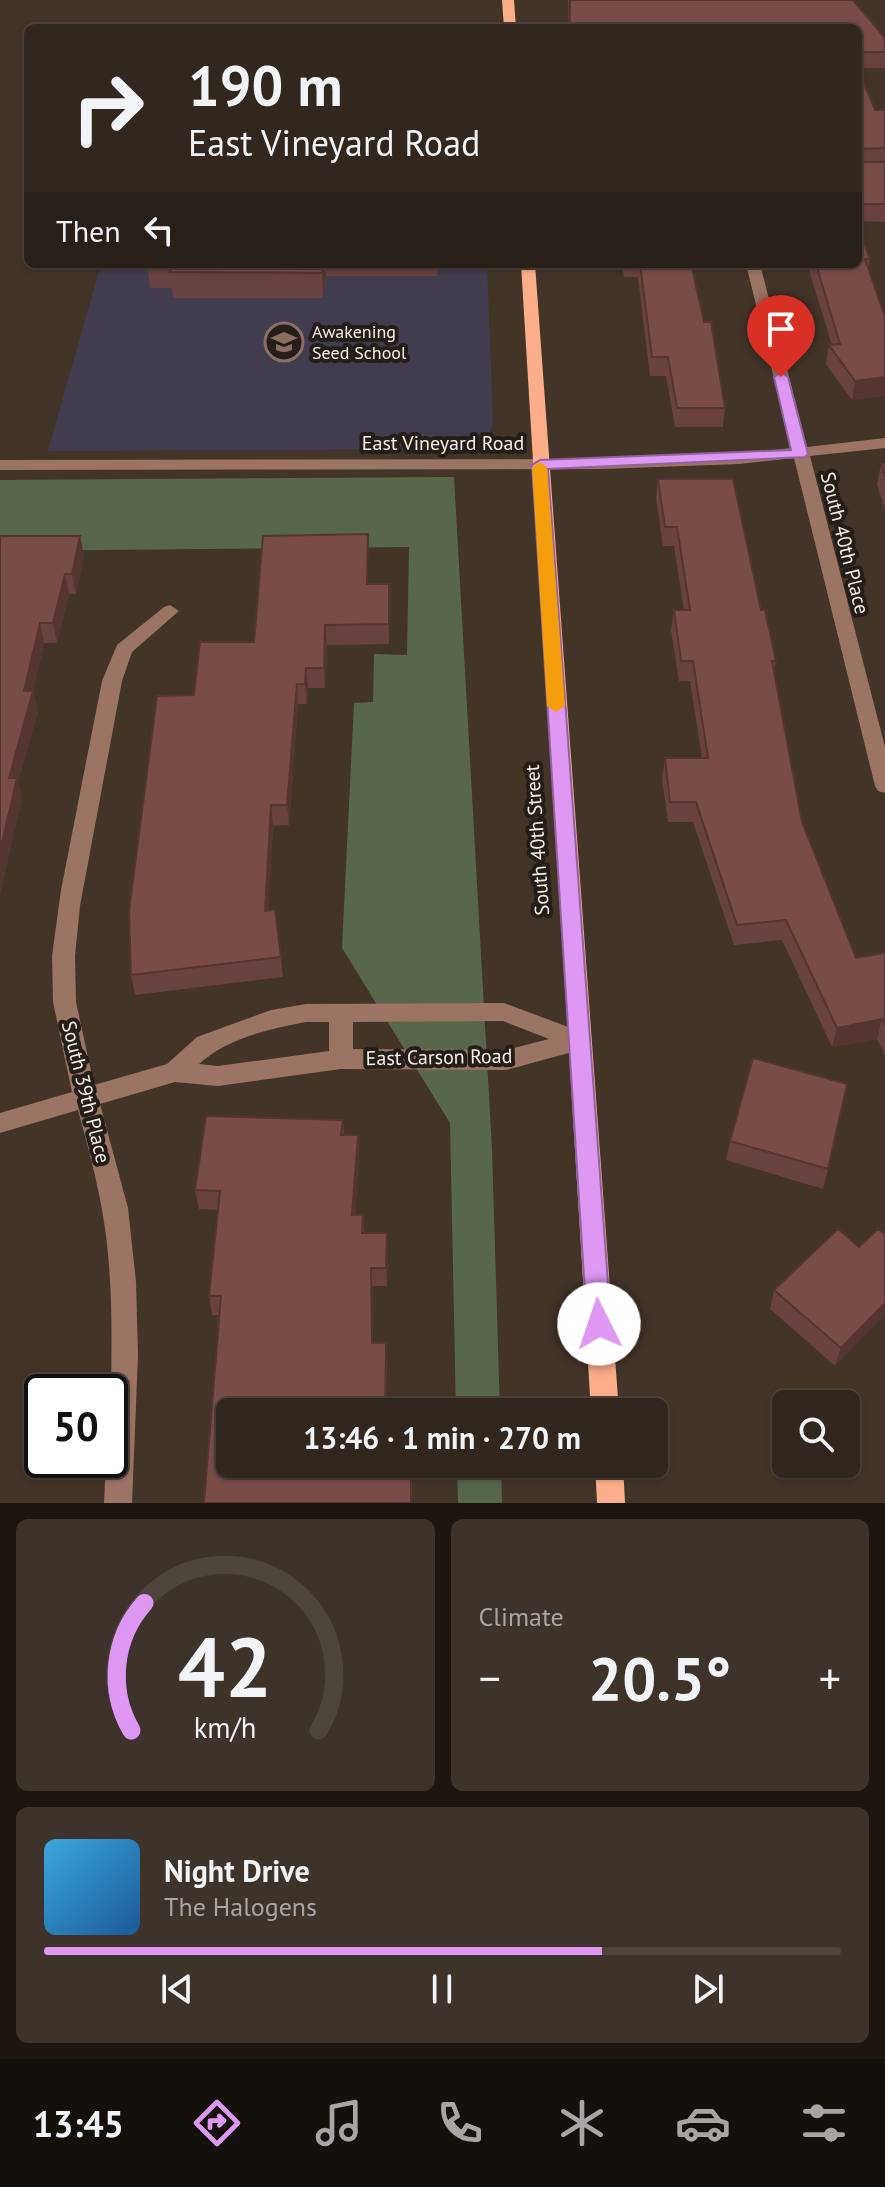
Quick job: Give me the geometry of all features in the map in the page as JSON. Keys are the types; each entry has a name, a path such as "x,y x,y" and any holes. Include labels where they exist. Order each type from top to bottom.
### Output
{"main road":[{"path":"508,0 510,24"},
{"name":"South 40th Street","path":"528,268 604,1398"},
{"path":"610,1478 611,1503"}],"street":[{"name":"South 40th Place","path":"754,268 885,786"},
{"name":"East Vineyard Road","path":"0,465 540,465 800,454 885,443"},
{"name":"South 39th Place","path":"118,1503 126,1305 115,1204 67,1028 63,973 66,923 112,681 124,649 170,611"},
{"name":"East Carson Road","path":"175,1072 205,1044 271,1019 306,1013 504,1012 579,1041"},
{"name":"East Carson Road","path":"341,1013 341,1059"},
{"name":"East Carson Road","path":"0,1123 175,1072 218,1076 341,1059 506,1060 579,1041"}],"shaded area":[{"name":"Awakening Seed School","path":"100,268 487,268 493,420 490,432 465,447 48,451"}],"green space":[{"path":"454,477 492,1149 500,1398 456,1398 450,1123 342,948 354,703 373,702 374,654 407,655 409,547 0,551 0,480"},
{"path":"457,1478 501,1478 502,1503 458,1503"}],"building":[{"path":"570,0 853,0 885,38 885,52 862,52 862,24 570,24"},
{"path":"862,79 875,110 885,110 885,148 862,149"},
{"path":"862,162 885,162 885,204 862,204"},
{"path":"862,237 870,259 865,259 885,317 885,377 855,381 829,345 840,344 817,268 862,268"},
{"path":"171,268 323,268 322,273 170,272"},
{"path":"641,268 692,268 704,322 711,322 725,408 677,408 668,357 652,357"},
{"path":"658,479 733,479 761,610 765,610 776,661 772,661 802,822 856,958 885,953 885,1024 882,1019 837,1028 786,920 737,925 696,802 670,802 665,758 708,758 693,661 681,661 674,610 690,610 677,527 665,527"},
{"path":"368,534 367,584 389,584 389,624 325,625 324,668 306,668 305,684 297,684 287,805 271,805 265,911 275,910 281,957 131,975 129,911 157,696 194,695 200,642 254,642 263,536"},
{"path":"0,536 80,536 72,574 65,574 53,623 40,623 24,691 33,691 9,778 17,778 0,851"},
{"path":"753,1058 847,1084 828,1169 730,1141"},
{"path":"206,1116 343,1120 341,1135 358,1135 352,1215 363,1215 362,1233 387,1233 386,1268 371,1268 372,1343 386,1343 385,1398 216,1398 216,1478 411,1478 411,1503 204,1503 221,1296 209,1296 220,1191 195,1190"},
{"path":"838,1229 859,1247 878,1229 885,1234 885,1303 841,1348 774,1290"}],"slow traffic":[{"path":"540,467 556,706"}],"place":[{"name":"Awakening Seed School","path":"284,342"}],"route":[{"path":"599,1324 540,465 739,459 800,454 781,377"}]}
